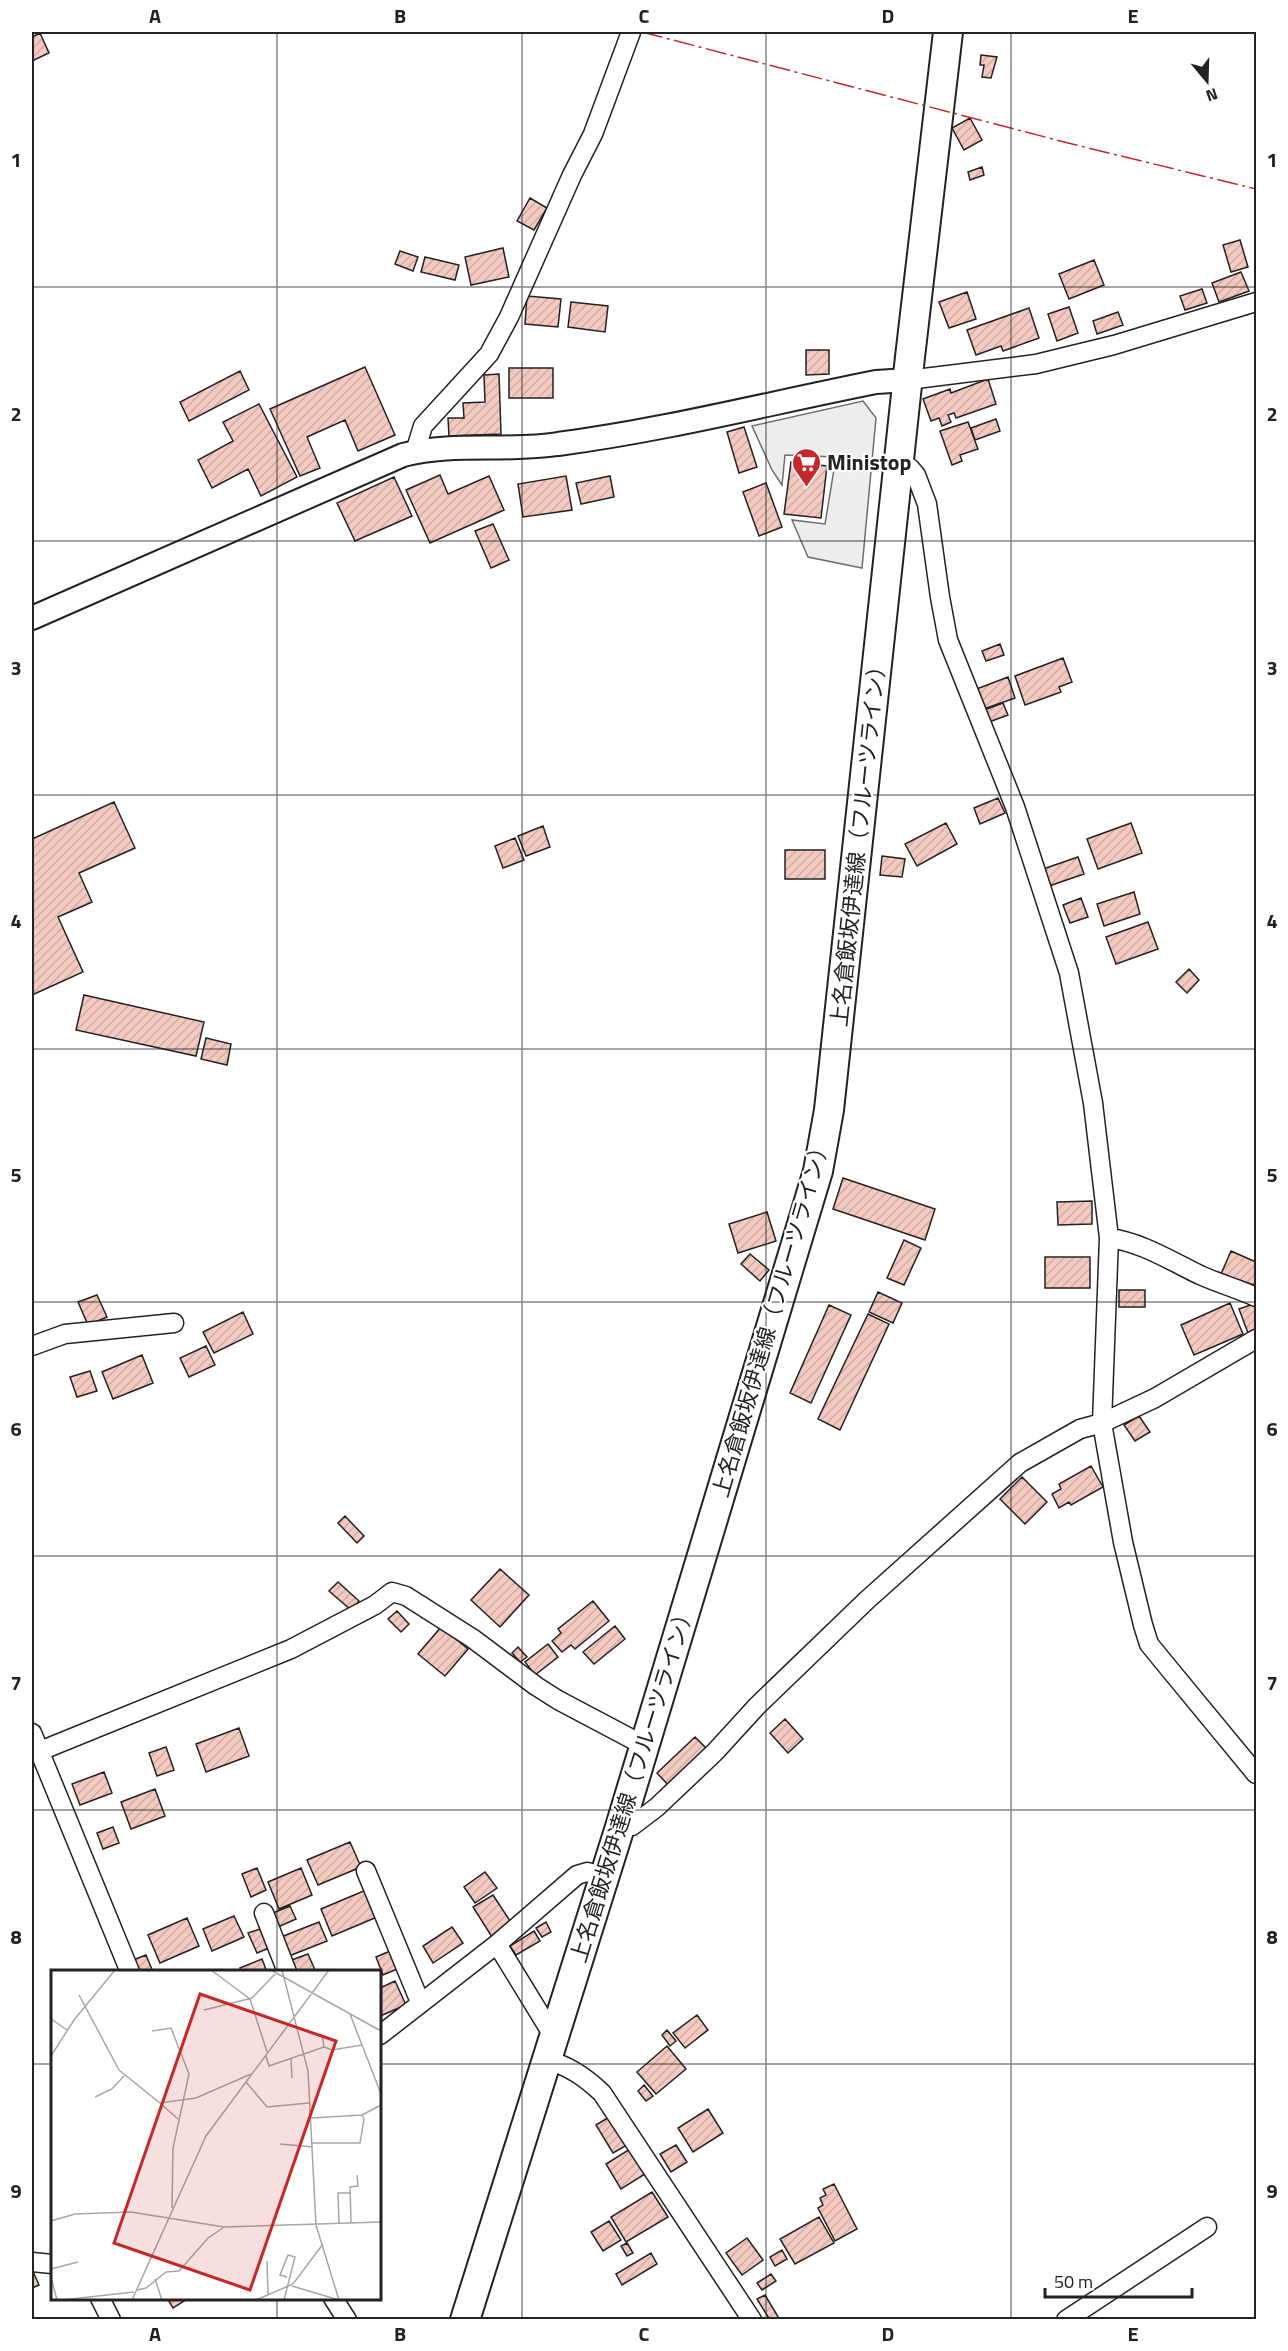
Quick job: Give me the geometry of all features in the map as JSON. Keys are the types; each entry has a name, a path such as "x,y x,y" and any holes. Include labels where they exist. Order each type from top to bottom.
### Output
{"main road":[{"name":"上名倉飯坂伊達線（フルーツライン）","path":"465,2319 645,1746 818,1171 829,1110 948,32"}],"street":[{"path":"415,452 423,426 489,354 509,317 572,175 593,134 631,32"},
{"path":"32,618 329,486 415,452 450,447 536,447 614,437 865,385 1036,364 1114,345 1257,302"},
{"path":"899,463 910,468 916,475 927,504 948,640 1009,789 1069,973 1093,1103 1109,1238 1102,1423 1123,1542 1149,1644 1257,1774"},
{"path":"1109,1238 1122,1239 1203,1276 1257,1297"},
{"path":"32,1346 65,1334 174,1323"},
{"path":"620,1827 632,1826 657,1807 867,1600 1020,1462 1080,1429 1102,1423 1155,1398 1257,1339"},
{"path":"40,1751 291,1649 375,1605 392,1592 406,1596 472,1638 558,1700 645,1746"},
{"path":"32,1733 130,1970"},
{"path":"366,1871 420,2002"},
{"path":"381,2034 497,1944 577,1875 586,1872 604,1876"},
{"path":"264,1913 287,1970"},
{"path":"497,1944 550,2048 564,2065 579,2073 602,2092 752,2319"},
{"path":"1066,2319 1207,2227"},
{"path":"32,2262 51,2264"},
{"path":"100,2300 111,2319"},
{"path":"334,2300 347,2319"}],"shaded area":[{"path":"863,401 876,418 862,568 808,557 792,520 825,524 836,457 785,455 782,485 772,470 752,426"}],"building":[{"path":"40,33 49,53 32,61 32,37"},
{"path":"981,55 997,57 991,78 982,77 984,65 980,65"},
{"path":"970,118 982,140 964,150 952,128"},
{"path":"982,167 984,175 970,180 968,172"},
{"path":"530,198 547,208 534,230 517,221"},
{"path":"1240,240 1248,267 1231,272 1223,245"},
{"path":"503,248 509,277 471,285 465,257"},
{"path":"400,251 418,257 413,271 395,264"},
{"path":"425,257 459,265 455,280 421,272"},
{"path":"1094,260 1104,285 1069,299 1059,274"},
{"path":"1241,272 1249,291 1219,302 1212,283"},
{"path":"1202,289 1207,303 1185,310 1180,296"},
{"path":"967,292 976,319 949,328 939,302"},
{"path":"527,296 561,299 558,327 525,324"},
{"path":"571,302 608,306 605,332 568,327"},
{"path":"1069,307 1078,333 1057,341 1048,314"},
{"path":"1029,308 1039,338 1003,351 1001,346 976,355 967,330"},
{"path":"1118,312 1123,325 1097,334 1093,321"},
{"path":"806,350 829,350 829,374 806,375"},
{"path":"365,367 395,435 358,451 345,420 307,437 320,468 300,476 270,409"},
{"path":"509,368 553,368 553,398 509,398"},
{"path":"240,371 249,390 189,421 180,402"},
{"path":"499,374 501,434 449,436 448,418 464,418 463,403 485,402 484,375"},
{"path":"988,379 996,404 956,418 954,413 948,415 951,422 942,426 939,418 931,421 923,399 950,389 951,393"},
{"path":"259,404 297,477 261,496 248,469 212,488 198,460 233,441 223,422"},
{"path":"996,419 1000,431 975,440 971,428"},
{"path":"968,422 978,449 960,455 962,461 952,465 940,431"},
{"path":"744,427 757,467 739,473 727,432"},
{"path":"791,462 827,466 821,518 784,514"},
{"path":"440,475 448,494 489,476 504,510 430,543 406,490"},
{"path":"566,476 572,510 523,517 518,484"},
{"path":"610,476 614,497 581,504 576,483"},
{"path":"394,477 412,516 355,541 337,503"},
{"path":"766,483 782,527 759,536 743,492"},
{"path":"493,524 509,560 491,568 475,531"},
{"path":"1000,644 1004,655 986,661 982,651"},
{"path":"1063,658 1072,682 1059,687 1061,692 1025,705 1015,676"},
{"path":"1008,677 1015,698 981,710 974,690"},
{"path":"1003,703 1008,715 989,722 984,710"},
{"path":"998,798 1005,813 980,824 974,808"},
{"path":"114,802 135,848 79,873 92,902 58,917 83,972 32,995 32,839"},
{"path":"946,823 957,844 917,866 905,844"},
{"path":"1131,823 1142,853 1098,869 1087,839"},
{"path":"543,826 550,847 526,856 518,836"},
{"path":"515,838 524,860 503,868 495,846"},
{"path":"785,850 825,850 825,879 785,879"},
{"path":"882,856 905,859 902,877 880,875"},
{"path":"1078,857 1084,874 1049,886 1043,869"},
{"path":"1134,892 1140,914 1104,926 1097,904"},
{"path":"1081,898 1088,917 1070,923 1063,905"},
{"path":"1148,922 1158,949 1116,964 1106,937"},
{"path":"1189,969 1199,980 1187,993 1176,982"},
{"path":"84,995 204,1022 196,1056 76,1030"},
{"path":"206,1038 231,1044 227,1065 201,1059"},
{"path":"843,1178 935,1209 925,1240 833,1209"},
{"path":"1092,1201 1092,1224 1058,1225 1057,1202"},
{"path":"767,1212 776,1241 738,1253 729,1224"},
{"path":"904,1240 921,1248 904,1285 887,1278"},
{"path":"1231,1251 1256,1262 1254,1285 1221,1274"},
{"path":"750,1254 769,1270 760,1281 741,1264"},
{"path":"1045,1257 1090,1257 1090,1288 1045,1288"},
{"path":"1119,1290 1145,1290 1145,1307 1119,1307"},
{"path":"878,1292 902,1303 893,1323 869,1312"},
{"path":"97,1295 107,1317 88,1325 78,1302"},
{"path":"1230,1303 1243,1334 1194,1355 1181,1325"},
{"path":"1256,1303 1256,1330 1248,1333 1239,1309"},
{"path":"829,1305 851,1315 811,1403 790,1393"},
{"path":"243,1312 253,1334 214,1353 203,1332"},
{"path":"868,1314 889,1324 840,1430 818,1419"},
{"path":"206,1346 215,1365 189,1377 180,1358"},
{"path":"142,1355 153,1383 113,1399 102,1372"},
{"path":"90,1371 97,1391 77,1397 70,1377"},
{"path":"1139,1416 1150,1432 1135,1441 1124,1425"},
{"path":"1091,1466 1103,1487 1071,1505 1069,1502 1059,1508 1052,1494 1061,1489 1059,1484"},
{"path":"1022,1477 1047,1502 1025,1524 1000,1499"},
{"path":"345,1516 364,1536 357,1543 338,1523"},
{"path":"500,1569 529,1595 500,1627 471,1600"},
{"path":"338,1582 359,1601 351,1610 329,1591"},
{"path":"593,1601 609,1621 575,1649 571,1645 562,1652 552,1641 561,1633 558,1629"},
{"path":"397,1611 409,1624 401,1632 388,1619"},
{"path":"615,1626 625,1639 594,1664 583,1652"},
{"path":"441,1627 468,1649 445,1676 418,1654"},
{"path":"548,1644 558,1657 535,1675 525,1662"},
{"path":"518,1647 527,1657 520,1662 512,1653"},
{"path":"785,1719 803,1739 788,1753 770,1733"},
{"path":"239,1728 249,1756 206,1772 196,1744"},
{"path":"695,1737 709,1751 670,1787 657,1773"},
{"path":"166,1747 174,1770 157,1776 149,1753"},
{"path":"104,1772 112,1793 80,1805 72,1784"},
{"path":"155,1789 165,1816 131,1829 121,1802"},
{"path":"113,1827 119,1843 103,1849 97,1833"},
{"path":"350,1842 361,1867 318,1885 307,1860"},
{"path":"257,1868 266,1890 251,1897 242,1874"},
{"path":"301,1868 312,1895 279,1909 268,1882"},
{"path":"485,1872 497,1888 475,1903 464,1887"},
{"path":"366,1890 377,1917 332,1936 321,1909"},
{"path":"493,1895 512,1924 492,1937 473,1907"},
{"path":"290,1906 296,1919 278,1927 273,1913"},
{"path":"234,1916 244,1937 212,1951 203,1929"},
{"path":"187,1918 199,1946 160,1963 148,1935"},
{"path":"319,1922 327,1941 289,1956 281,1937"},
{"path":"546,1922 551,1932 542,1937 536,1928"},
{"path":"452,1927 463,1943 433,1963 423,1946"},
{"path":"260,1929 269,1948 257,1953 248,1933"},
{"path":"534,1931 540,1941 516,1955 510,1946"},
{"path":"390,1951 397,1969 383,1975 376,1957"},
{"path":"308,1954 315,1970 293,1970 289,1961"},
{"path":"146,1955 152,1970 136,1970 133,1960"},
{"path":"262,1959 266,1970 241,1970 240,1968"},
{"path":"395,1981 406,2005 381,2016 381,1988"},
{"path":"697,2015 708,2030 685,2048 673,2033"},
{"path":"667,2030 676,2041 670,2046 662,2035"},
{"path":"667,2046 686,2069 656,2094 637,2072"},
{"path":"644,2085 653,2096 646,2101 638,2091"},
{"path":"708,2109 723,2133 693,2152 678,2128"},
{"path":"609,2117 627,2145 613,2153 596,2125"},
{"path":"676,2145 687,2162 671,2172 660,2154"},
{"path":"630,2149 645,2174 621,2189 606,2164"},
{"path":"834,2184 857,2229 835,2241 818,2208 823,2205 820,2198 826,2195 823,2189"},
{"path":"652,2192 668,2217 626,2242 611,2217"},
{"path":"819,2217 834,2243 795,2264 780,2239"},
{"path":"609,2221 621,2240 603,2251 591,2232"},
{"path":"747,2238 763,2260 742,2275 726,2253"},
{"path":"627,2243 633,2253 627,2256 621,2246"},
{"path":"782,2250 787,2259 775,2266 770,2257"},
{"path":"651,2253 657,2264 622,2285 616,2274"},
{"path":"32,2269 39,2285 32,2288"},
{"path":"771,2274 776,2281 762,2290 757,2283"},
{"path":"765,2295 780,2320 770,2320 757,2299"},
{"path":"168,2300 186,2300 173,2308"}],"power":[{"path":"642,32 1068,143 1256,189"}],"place":[{"name":"Ministop","path":"806,488"}]}
